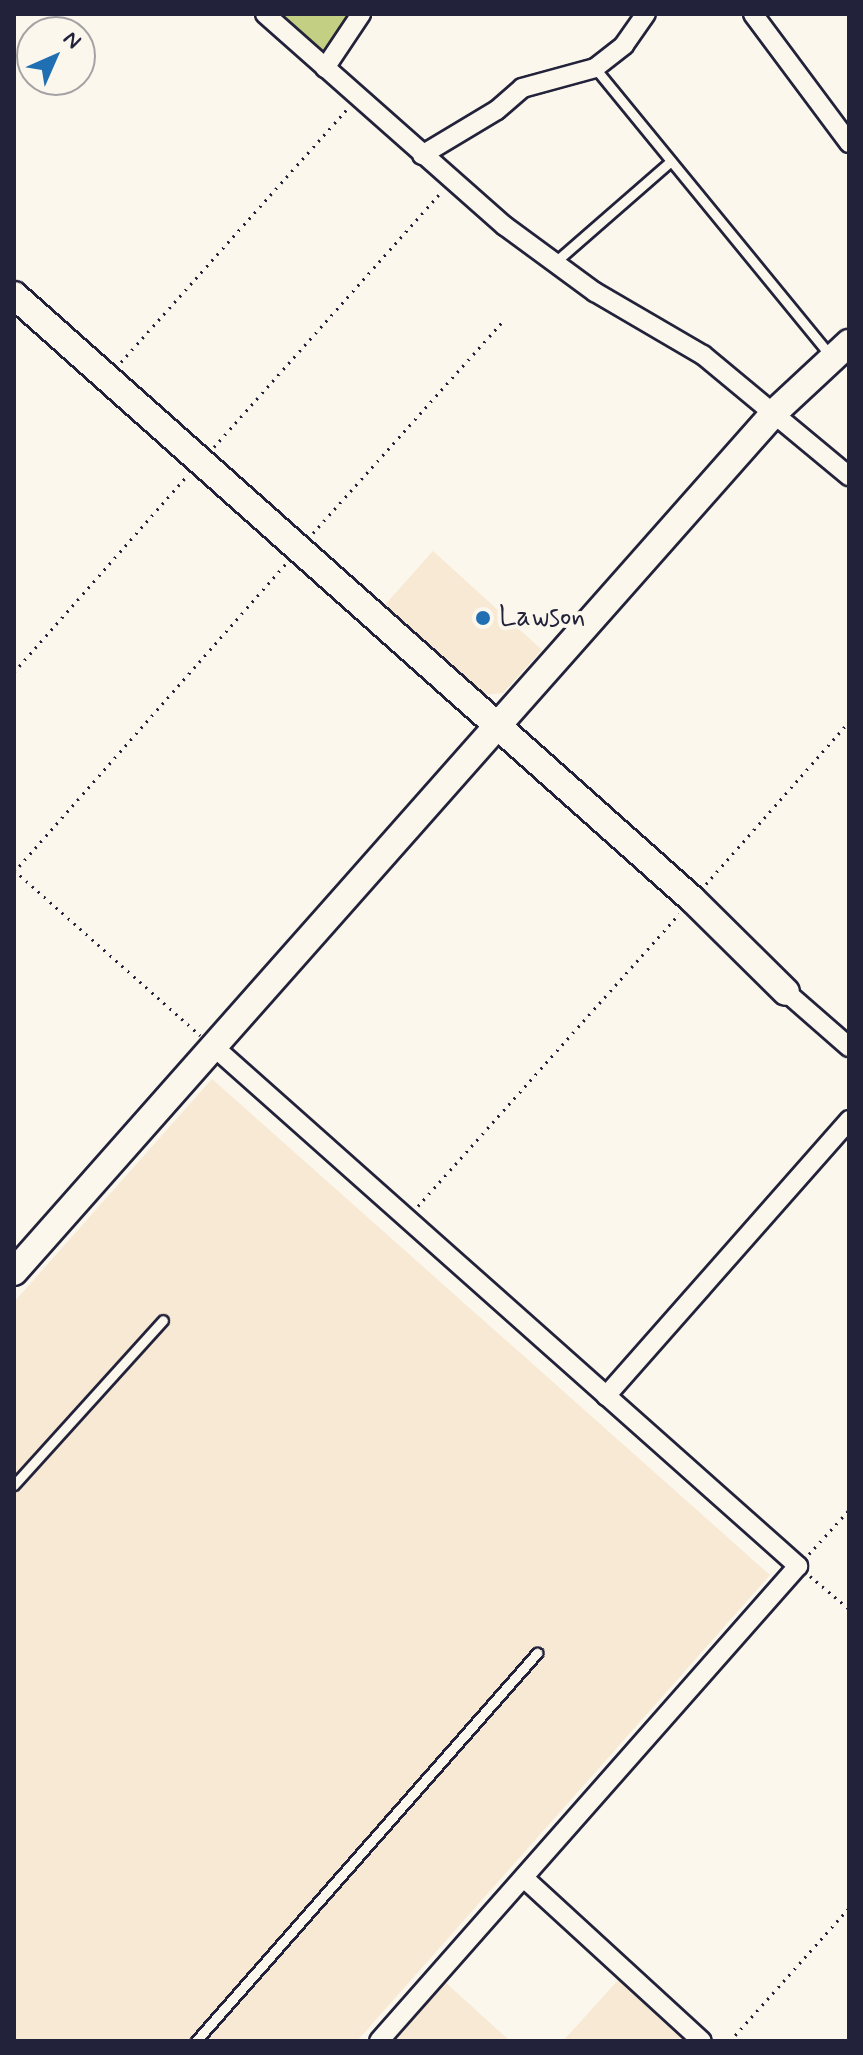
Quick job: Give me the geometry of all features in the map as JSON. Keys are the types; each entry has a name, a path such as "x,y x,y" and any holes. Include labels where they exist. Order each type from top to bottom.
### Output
{"street":[{"path":"265,14 450,181 554,263 703,355 776,411 849,476"},
{"path":"325,68 361,14"},
{"path":"422,155 497,110 522,88 595,68 624,45 646,14"},
{"path":"753,14 849,143"},
{"path":"14,295 692,899 786,992 849,1047"},
{"path":"14,1272 776,411 841,350"},
{"path":"213,1046 405,1220 798,1566 379,2041"},
{"path":"606,1396 849,1120"},
{"path":"524,1878 702,2041"}],"lane":[{"path":"595,68 671,161 841,350"},
{"path":"554,263 671,161"},
{"path":"14,1485 163,1320"},
{"path":"196,2041 537,1653"}],"path":[{"path":"106,380 357,97"},
{"path":"14,672 450,181"},
{"path":"213,1046 14,871 503,321"},
{"path":"405,1220 849,722"},
{"path":"849,1510 798,1566 849,1609"},
{"path":"730,2041 849,1908"}],"shaded area":[{"path":"433,551 542,650 503,693 482,695 383,607"},
{"path":"212,1079 770,1575 357,2041 14,2041 14,1302"},
{"path":"620,1978 690,2041 563,2041"},
{"path":"445,1982 510,2041 392,2041"}],"green space":[{"path":"275,14 352,14 329,50 316,50"}],"place":[{"name":"Lawson","path":"483,618"}]}
